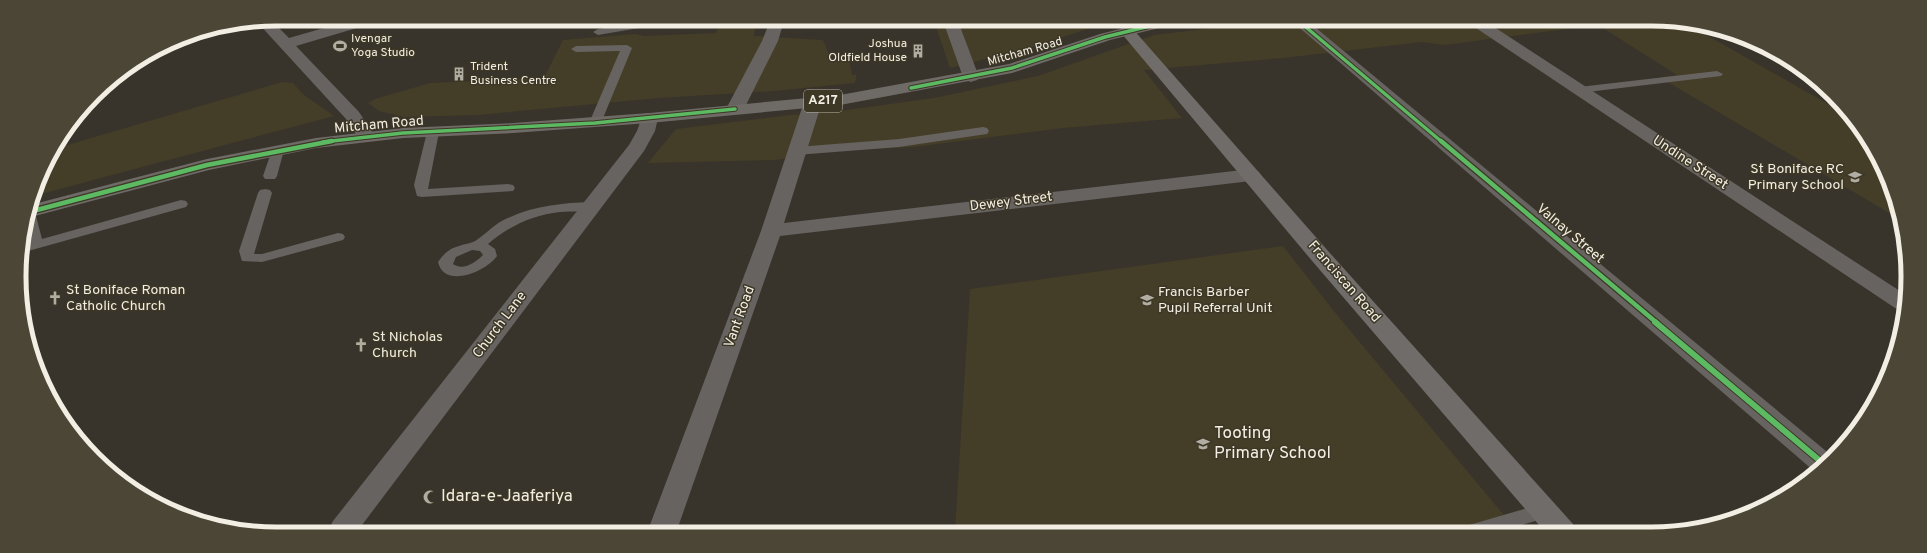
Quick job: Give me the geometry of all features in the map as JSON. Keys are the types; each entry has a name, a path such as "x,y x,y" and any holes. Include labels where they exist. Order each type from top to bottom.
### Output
{"main road":[{"name":"Mitcham Road","path":"35,210 207,165 278,150 366,136 649,118 848,98 971,77 1012,68 1139,26"}],"street":[{"path":"269,26 353,116 366,136"},
{"path":"286,44 348,26"},
{"path":"735,109 770,41 775,26"},
{"path":"952,26 971,77"},
{"name":"Franciscan Road","path":"1139,26 1251,175 1321,257 1559,527"},
{"name":"Valnay Street","path":"1306,26 1820,461"},
{"name":"Undine Street","path":"1483,26 1900,301"},
{"name":"Vant Road","path":"663,527 771,231 812,102"},
{"name":"Church Lane","path":"345,527 636,147 646,131 649,118"},
{"name":"Dewey Street","path":"771,231 1251,175"}],"lane":[{"path":"598,32 633,26"},
{"path":"576,49 627,48 595,122"},
{"path":"1579,90 1717,74"},
{"path":"796,151 891,144 983,131"},
{"path":"433,132 421,185 422,193 508,188"},
{"path":"270,176 278,150"},
{"path":"265,193 246,251 247,258 262,258 338,237"},
{"path":"29,237 29,247 181,204"},
{"path":"477,246 500,227 529,213 550,208 592,206"},
{"path":"1490,527 1545,511"}],"shaded area":[{"path":"718,26 755,26 754,36 823,40 831,59 849,58 852,75 856,75 856,80 854,83 774,91 659,98 477,115 404,117 379,111 368,103 375,99 430,83 544,78 563,40 636,34 644,36 716,33"},
{"path":"936,26 1096,26 1033,47 950,68"},
{"path":"1229,26 1590,26 1444,45 1422,42 1283,58 1144,70 1182,118 1063,128 913,147 819,152 776,160 648,163 676,129 791,115 832,112 934,98 1038,76 1154,35"},
{"path":"1600,26 1650,26 1683,28 1700,31 1837,109 1859,137 1875,166 1888,196 1893,215 1661,77 1677,75"},
{"path":"282,82 293,83 304,95 334,116 40,194 63,146"},
{"name":"Tooting Primary School","path":"1283,246 1333,310 1514,527 955,527 970,289"}],"cycle path":[{"path":"911,88 1012,68 1105,37 1150,26"},
{"path":"1305,26 1820,461"},
{"path":"35,210 207,165 316,143 403,133 595,123 735,109"}],"place":[{"name":"Ivengar Yoga Studio","path":"340,46"},
{"name":"Joshua Oldfield House","path":"918,51"},
{"name":"Trident Business Centre","path":"459,74"},
{"name":"St Boniface RC Primary School","path":"1855,177"},
{"name":"St Boniface Roman Catholic Church","path":"55,298"},
{"name":"Francis Barber Pupil Referral Unit","path":"1147,300"},
{"name":"St Nicholas Church","path":"361,345"},
{"name":"Tooting Primary School","path":"1203,444"},
{"name":"Idara-e-Jaaferiya","path":"430,497"}]}
